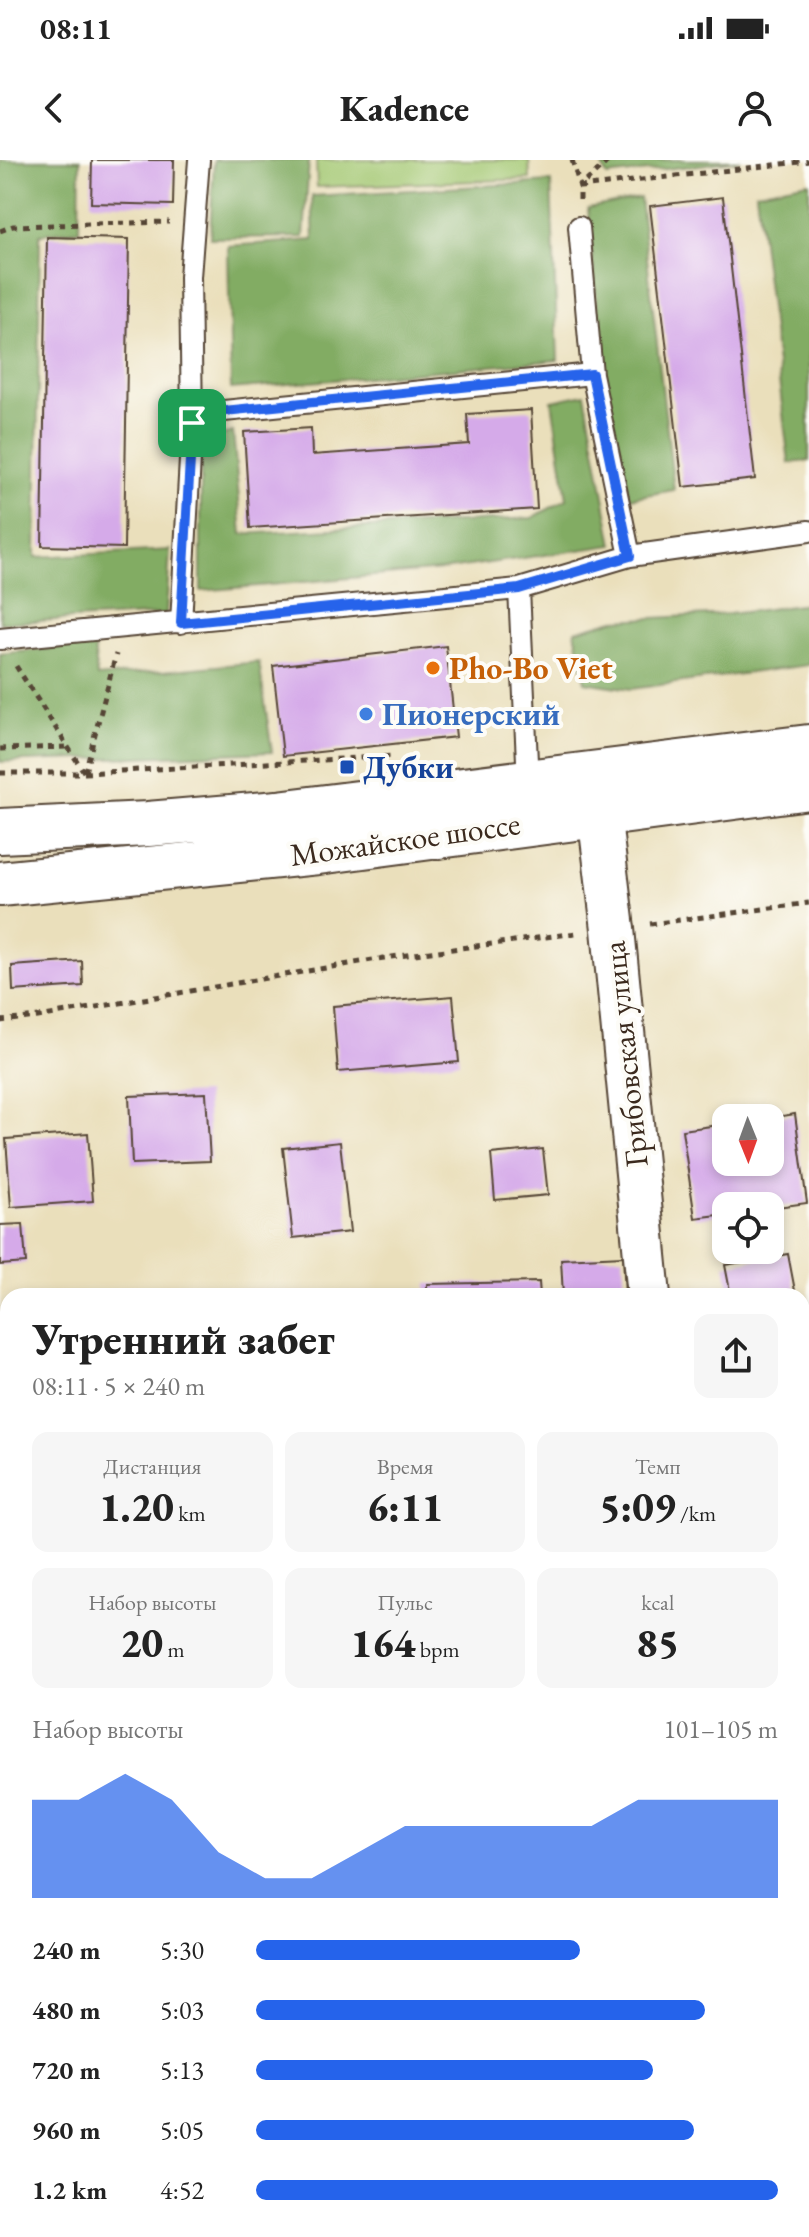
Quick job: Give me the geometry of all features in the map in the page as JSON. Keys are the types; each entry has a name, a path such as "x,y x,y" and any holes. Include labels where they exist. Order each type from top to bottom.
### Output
{"main road":[{"name":"Можайское шоссе","path":"0,831 148,824 278,813 809,747"},
{"name":"Можайское шоссе","path":"0,884 318,852 809,787"}],"street":[{"name":"Грибовская улица","path":"599,813 648,1288"}],"lane":[{"path":"181,623 192,423 190,277 199,160"},
{"path":"579,227 592,374 630,556"},
{"path":"192,423 214,412 592,374"},
{"path":"4,647 123,628 519,589 630,556 809,531"},
{"path":"519,589 528,783"}],"path":[{"path":"572,160 580,187 579,227"},
{"path":"580,187 609,160"},
{"path":"580,187 809,161"},
{"path":"0,231 13,226 194,222"},
{"path":"85,773 123,628"},
{"path":"4,647 85,773"},
{"path":"0,749 68,747"},
{"path":"0,773 85,773 306,761"},
{"path":"0,1021 384,958 809,903"}],"green space":[{"path":"0,160 80,160 79,230 40,234 36,557 170,550 166,614 0,623"},
{"path":"214,160 309,160 304,237 210,238"},
{"path":"316,160 529,160 530,179 317,187"},
{"path":"599,160 741,160 607,176"},
{"path":"551,182 558,360 231,389 228,246 314,240 312,196"},
{"path":"809,182 809,461 789,463 756,192"},
{"path":"640,198 674,490 630,498 603,372 588,208"},
{"path":"585,394 613,545 442,570 201,591 201,441 233,432 242,534 532,518 567,499 552,401"},
{"path":"809,604 809,665 631,689 585,682 575,631 614,620 729,614"},
{"path":"94,644 97,677 259,662 272,752 0,762 0,654"}],"building":[{"path":"92,160 174,160 173,205 91,203"},
{"path":"723,197 755,479 683,487 650,206"},
{"path":"47,237 129,239 124,548 42,546"},
{"path":"531,410 537,509 250,528 244,432 311,428 312,455 469,444 467,414"},
{"name":"Пионерский","path":"446,646 456,737 283,756 273,666"},
{"path":"82,961 83,986 13,991 12,966"},
{"path":"453,996 459,1062 338,1072 333,1006"},
{"path":"206,1093 210,1161 132,1164 129,1096"},
{"path":"795,1114 807,1203 784,1206 784,1192 712,1192 712,1216 695,1218 682,1130 712,1126 712,1176 784,1176 784,1116"},
{"path":"88,1133 93,1201 11,1207 6,1139"},
{"path":"340,1142 350,1232 293,1238 283,1148"},
{"path":"543,1149 548,1195 495,1200 491,1154"},
{"path":"23,1224 26,1263 0,1265 0,1225"},
{"path":"788,1254 794,1288 729,1288 725,1265 784,1264 784,1255"},
{"path":"623,1256 625,1288 563,1288 561,1259"},
{"path":"539,1282 539,1288 427,1288 427,1284"}],"place":[{"name":"Pho-Bo Viet","path":"433,668"},
{"name":"Пионерский","path":"366,714"},
{"name":"Дубки","path":"347,767"}],"route":[{"path":"592,374 630,556 519,589 181,623 192,423 214,412 592,374"}]}
